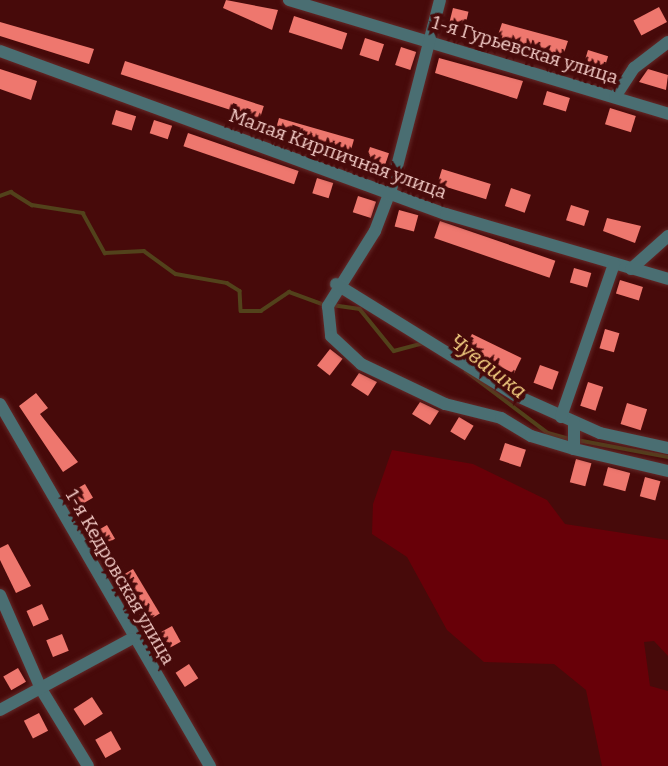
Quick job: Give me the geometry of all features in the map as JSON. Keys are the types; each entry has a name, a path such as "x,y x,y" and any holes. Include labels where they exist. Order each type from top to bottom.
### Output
{"street":[{"name":"1-я Гурьевская улица","path":"289,0 668,114"},
{"path":"440,0 391,189 375,231 336,284 328,306 331,336 361,364 445,404 573,437 668,471"},
{"path":"615,97 634,68 668,42"},
{"name":"Малая Кирпичная улица","path":"0,51 391,189 446,214 668,279"},
{"path":"631,269 668,236"},
{"path":"561,417 614,264"},
{"path":"336,284 406,331 561,417 573,437"},
{"name":"1-я Кедровская улица","path":"0,404 131,639 210,766"},
{"path":"573,437 668,448"},
{"path":"0,595 41,689 88,766"},
{"path":"0,710 131,639"}],"shaded area":[{"path":"392,450 473,464 547,500 565,524 668,540 668,656 654,641 644,642 650,686 668,691 668,766 602,766 586,690 554,664 484,662 447,630 407,557 372,534 373,504"}],"building":[{"path":"226,0 278,10 272,30 223,8"},
{"path":"659,7 667,22 641,36 633,21"},
{"path":"453,8 469,12 465,26 449,23"},
{"path":"294,16 347,33 342,49 289,32"},
{"path":"0,22 94,49 89,64 0,36"},
{"path":"502,23 568,41 561,62 497,38"},
{"path":"365,38 384,44 378,61 359,55"},
{"path":"401,47 416,52 410,70 395,65"},
{"path":"588,50 608,56 602,75 582,69"},
{"path":"439,58 523,81 517,99 435,73"},
{"path":"125,61 264,106 260,119 121,74"},
{"path":"0,69 37,81 31,100 0,89"},
{"path":"648,69 668,75 666,90 639,82"},
{"path":"547,91 570,98 566,111 543,104"},
{"path":"610,108 636,116 631,132 605,124"},
{"path":"116,110 136,116 132,130 112,124"},
{"path":"279,118 354,139 350,153 275,131"},
{"path":"154,120 172,126 168,139 150,133"},
{"path":"188,133 299,171 294,184 183,146"},
{"path":"370,147 389,153 385,166 366,160"},
{"path":"442,169 491,184 486,199 437,184"},
{"path":"317,178 333,183 329,198 312,193"},
{"path":"511,188 531,195 525,213 505,206"},
{"path":"358,196 376,202 371,218 353,212"},
{"path":"571,205 589,211 584,226 566,220"},
{"path":"399,210 418,215 414,232 395,226"},
{"path":"607,218 641,226 635,243 603,231"},
{"path":"440,221 555,261 549,278 434,238"},
{"path":"574,268 591,273 587,287 570,282"},
{"path":"620,280 643,287 639,300 616,293"},
{"path":"605,329 619,333 614,352 599,348"},
{"path":"472,334 521,358 514,373 465,349"},
{"path":"330,349 343,359 330,375 317,366"},
{"path":"540,365 559,372 552,390 534,383"},
{"path":"359,373 377,382 368,396 351,385"},
{"path":"588,382 603,387 595,411 580,406"},
{"path":"36,393 48,408 40,414 78,462 63,472 19,406"},
{"path":"420,402 439,411 430,425 412,414"},
{"path":"627,403 647,409 641,430 621,424"},
{"path":"459,417 474,426 465,440 450,432"},
{"path":"505,443 526,450 520,467 499,460"},
{"path":"576,459 591,463 585,486 570,482"},
{"path":"608,467 630,473 625,491 603,485"},
{"path":"645,477 660,481 655,500 640,496"},
{"path":"85,484 93,498 76,508 68,494"},
{"path":"107,525 115,539 95,550 87,536"},
{"path":"8,544 31,586 16,593 0,560 0,548"},
{"path":"133,569 160,614 144,623 118,578"},
{"path":"42,604 49,620 33,626 26,611"},
{"path":"172,626 181,642 167,650 158,634"},
{"path":"62,634 69,651 53,657 46,640"},
{"path":"189,664 198,678 185,687 176,673"},
{"path":"18,668 26,682 11,690 3,676"},
{"path":"92,697 103,714 84,726 74,709"},
{"path":"39,713 48,731 33,739 24,721"},
{"path":"111,731 121,749 105,758 95,740"}],"waterway":[{"name":"Чувашка","path":"0,196 11,192 32,205 83,213 105,253 144,251 176,274 227,283 240,291 241,311 261,311 289,292 325,305"},
{"name":"Чувашка","path":"332,305 360,309 394,351 423,343"},
{"name":"Чувашка","path":"466,371 548,433 570,439"},
{"name":"Чувашка","path":"577,440 668,457"}]}
